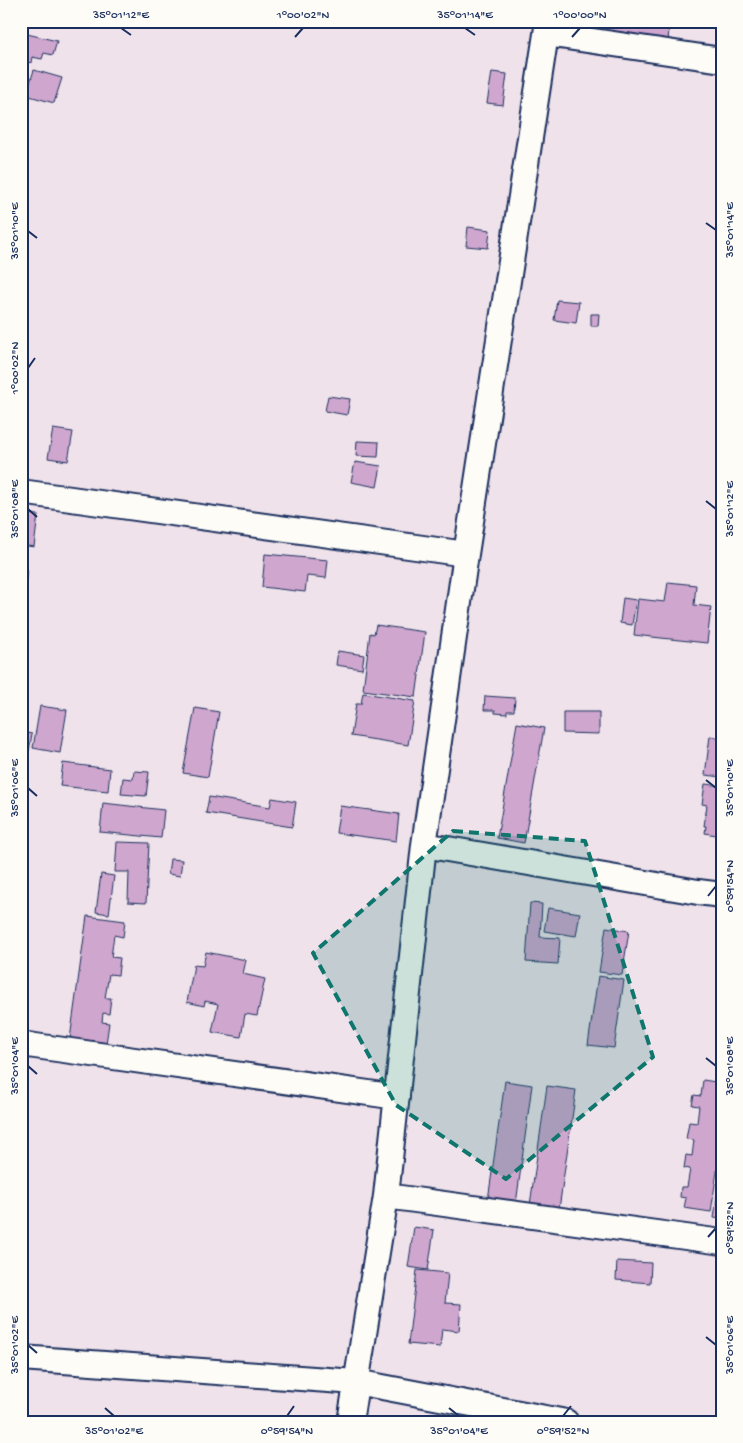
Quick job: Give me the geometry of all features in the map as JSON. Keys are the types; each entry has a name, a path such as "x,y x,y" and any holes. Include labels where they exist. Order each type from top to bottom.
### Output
{"street":[{"path":"350,1422 386,1196 424,845 466,554 547,27 722,60"},
{"path":"21,492 466,554"},
{"path":"424,845 722,895"},
{"path":"21,1044 397,1097"},
{"path":"386,1196 722,1242"},
{"path":"21,1358 356,1382 566,1422"}],"highlighted area":[{"path":"453,831 585,841 653,1057 506,1179 396,1105 313,953"}],"building":[{"path":"601,22 669,26 668,44 599,39"},
{"path":"27,34 57,41 53,55 44,53 42,59 32,57 31,63 21,60"},
{"path":"34,70 62,78 54,103 26,95"},
{"path":"492,72 507,74 503,105 487,103"},
{"path":"468,227 490,230 488,248 466,246"},
{"path":"557,300 579,302 576,323 554,320"},
{"path":"591,314 599,314 598,326 591,326"},
{"path":"328,396 350,399 347,415 325,411"},
{"path":"53,429 73,432 68,461 48,458"},
{"path":"357,441 379,442 378,457 356,456"},
{"path":"355,462 381,466 377,487 351,482"},
{"path":"21,513 38,515 34,547 21,545"},
{"path":"265,554 328,560 326,578 307,576 305,592 262,587"},
{"path":"21,569 27,569 23,602 21,602"},
{"path":"668,582 696,585 694,605 711,607 707,643 634,635 638,599 665,602"},
{"path":"623,598 636,600 632,625 620,623"},
{"path":"376,625 425,632 416,697 363,690 370,633 374,634"},
{"path":"338,651 364,655 362,669 336,665"},
{"path":"363,693 415,701 408,745 351,736 356,704 361,704"},
{"path":"485,696 515,698 514,711 507,711 507,714 495,713 495,710 484,710"},
{"path":"40,706 67,710 60,753 33,748"},
{"path":"195,708 219,712 208,777 183,773"},
{"path":"563,712 599,712 599,734 563,733"},
{"path":"517,723 544,728 524,843 497,838"},
{"path":"21,732 32,734 29,751 21,750"},
{"path":"710,736 722,738 722,777 705,775"},
{"path":"63,763 110,769 108,791 60,786"},
{"path":"134,771 149,772 146,796 121,794 123,778 133,779"},
{"path":"705,784 722,786 722,836 705,833 707,805 702,804"},
{"path":"209,797 270,807 272,798 296,802 292,827 206,813"},
{"path":"103,803 164,810 161,838 100,832"},
{"path":"340,806 399,814 396,841 336,833"},
{"path":"117,842 149,843 146,903 128,902 129,872 115,872"},
{"path":"170,859 182,860 180,876 168,874"},
{"path":"101,874 114,876 109,914 96,912"},
{"path":"530,903 542,904 540,937 560,938 558,964 526,962"},
{"path":"548,908 580,913 576,936 544,931"},
{"path":"87,916 125,921 123,937 114,935 111,957 120,958 118,975 109,974 105,998 111,998 109,1014 103,1013 102,1022 109,1023 106,1044 70,1039"},
{"path":"606,927 629,931 622,975 599,972"},
{"path":"206,952 246,960 243,974 265,979 257,1016 245,1014 241,1037 212,1032 218,1004 205,1001 204,1006 187,1002 194,965 203,966"},
{"path":"598,976 624,980 614,1048 588,1045"},
{"path":"703,1080 722,1083 722,1137 711,1212 684,1208 686,1198 680,1197 681,1187 687,1187 690,1169 684,1168 686,1155 692,1156 694,1140 686,1139 689,1122 697,1123 699,1106 692,1105 694,1095 701,1096"},
{"path":"505,1081 532,1085 516,1204 488,1200"},
{"path":"547,1086 576,1090 559,1209 530,1205"},
{"path":"719,1181 722,1181 722,1219 714,1218"},
{"path":"414,1227 434,1230 428,1270 408,1267"},
{"path":"617,1261 651,1263 650,1283 616,1280"},
{"path":"417,1270 448,1273 445,1303 461,1304 459,1331 442,1329 440,1347 408,1344"}]}
